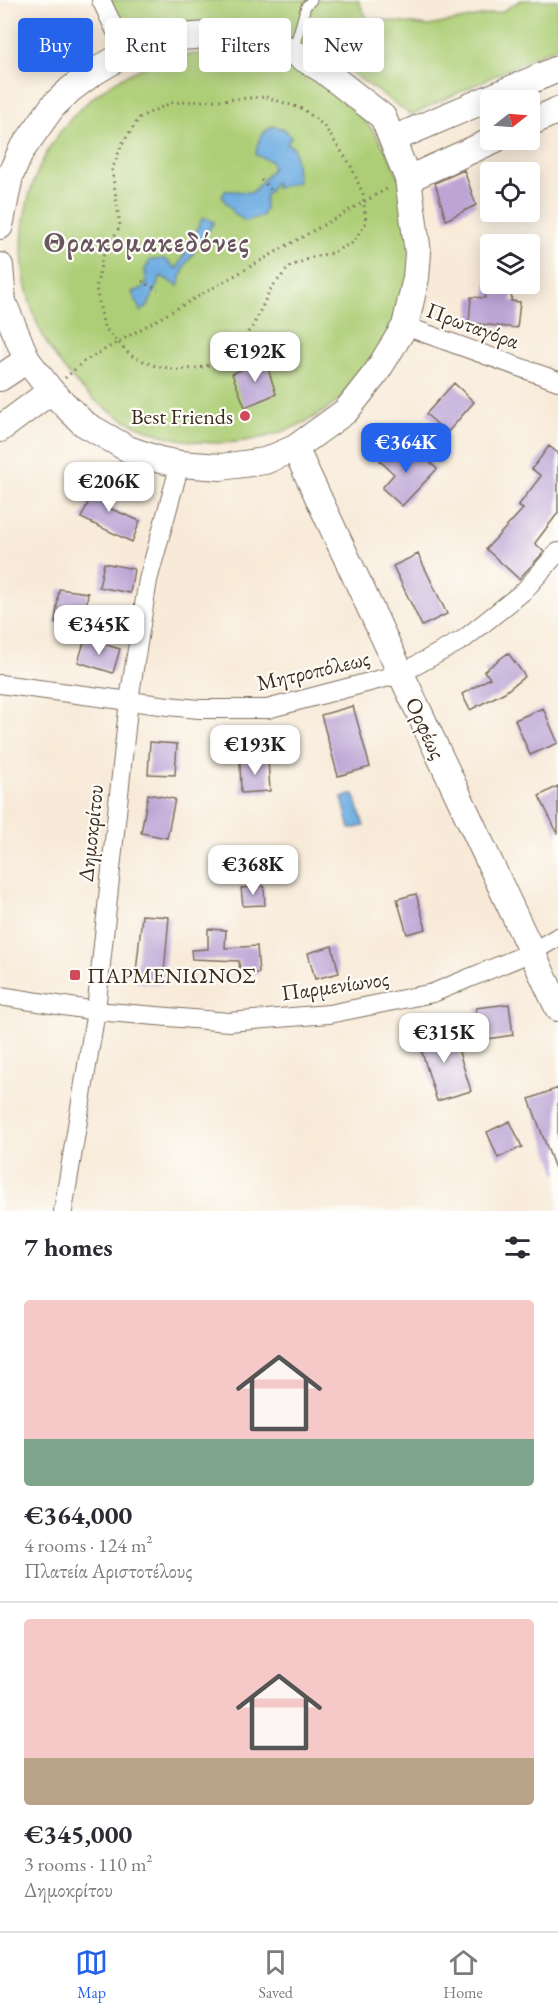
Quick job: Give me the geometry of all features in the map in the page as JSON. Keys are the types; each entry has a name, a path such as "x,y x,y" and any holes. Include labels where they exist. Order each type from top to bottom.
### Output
{"street":[{"path":"101,0 109,18"},
{"path":"0,266 3,302 27,360 51,392 83,423 128,449 180,464 221,467 265,461 295,448 346,411 376,373 405,326 416,278 418,253 400,182 393,139 383,117 323,70 293,52 274,43 222,34 187,37"},
{"path":"0,226 5,175 53,106 91,74 105,66"},
{"path":"393,139 558,69"},
{"path":"540,118 558,110"},
{"path":"400,182 480,146"},
{"name":"Πρωταγόρα","path":"405,326 558,381"},
{"path":"1,376 27,360"},
{"path":"0,429 51,392"},
{"name":"Ορφέως","path":"295,448 558,1008"},
{"name":"Δημοκρίτου","path":"63,1211 96,1011 129,700 148,580 180,464"},
{"name":"Μητροπόλεως","path":"0,684 199,709 267,709 400,674 464,639 524,591 558,552"},
{"name":"Παρμενίωνος","path":"0,996 96,1011 229,1022 329,1014 433,993 532,952 558,937"}],"lane":[{"path":"293,52 306,2"}],"path":[{"path":"266,97 303,109 324,126 350,164 363,194 364,202 366,223 352,243 331,253 313,257 289,267 270,290 253,326 234,349 206,367 178,370 152,365 130,355 104,327 96,288 103,256 120,226 112,171 122,144 140,117 171,103 220,99 266,97"},
{"path":"261,180 272,191"},
{"path":"82,362 400,182"},
{"path":"142,281 158,290"}],"green space":[{"path":"105,0 358,0 367,18 303,18 303,45 291,40 291,18 199,18 199,25 187,27 187,18 113,18"},
{"path":"521,0 558,0 558,46 411,115 350,72 384,72 384,20 428,26 501,12"},
{"path":"198,54 199,72 291,72 291,68 309,76 341,97 368,124 389,156 404,191 411,229 411,267 404,305 389,340 368,372 341,399 309,420 274,435 236,442 198,442 160,435 125,420 93,399 66,372 45,340 30,305 23,267 23,229 30,191 45,156 66,124 93,97 125,76 134,72 187,72 187,56"}],"water":[{"path":"273,126 284,129 291,137 287,144 294,148 298,182 276,188 275,182 265,197 265,209 262,216 245,221 235,214 222,197 225,191 253,192 273,168 271,161 256,155 260,138"},
{"path":"203,217 214,222 185,266 178,286 161,276 148,306 141,312 132,292 143,288 147,283 145,270 150,260 165,259 177,269"},
{"path":"354,794 364,826 350,829 342,798"}],"building":[{"path":"464,170 476,205 446,220 435,183"},
{"path":"486,294 512,294 511,301 520,302 517,328 469,323 471,297 485,298"},
{"path":"265,359 276,394 245,407 232,374"},
{"path":"454,383 474,402 447,433 426,414"},
{"path":"394,446 408,459 416,450 437,469 402,506 382,488 394,474 380,461"},
{"path":"549,446 558,453 558,513 535,543 544,552 519,579 486,549 523,509 518,506 541,476 532,469"},
{"path":"99,480 119,485 109,508 140,521 132,542 81,518"},
{"path":"418,554 447,614 422,626 393,566"},
{"path":"104,563 134,569 130,593 99,587"},
{"path":"59,589 88,593 84,627 55,623"},
{"path":"85,639 120,649 113,673 78,662"},
{"path":"508,653 525,676 505,692 470,710 462,694 490,678 484,671"},
{"path":"353,706 370,767 338,776 321,715"},
{"path":"543,708 558,743 530,755 515,720"},
{"path":"150,742 177,744 175,775 148,774"},
{"path":"268,760 270,791 241,793 240,761"},
{"path":"558,786 558,834 539,796"},
{"path":"148,794 175,799 167,838 141,833"},
{"path":"264,886 265,905 243,906 241,888"},
{"path":"416,894 426,929 407,934 397,899"},
{"path":"142,915 169,917 163,984 135,982"},
{"path":"208,929 226,930 225,948 257,946 259,973 240,974 239,961 192,959 191,950 208,949"},
{"path":"332,946 339,973 315,979 308,953"},
{"path":"509,1004 513,1035 481,1040 476,1008"},
{"path":"451,1026 471,1091 437,1101 417,1036"},
{"path":"558,1088 558,1174 557,1174 529,1099"},
{"path":"510,1121 522,1147 498,1158 487,1132"}],"place":[{"name":"Best Friends","path":"245,416"},
{"name":"ΠΑΡΜΕΝΙΩΝΟΣ","path":"75,975"}],"district":[{"name":"Θρακομακεδόνες","path":"147,242"}]}
